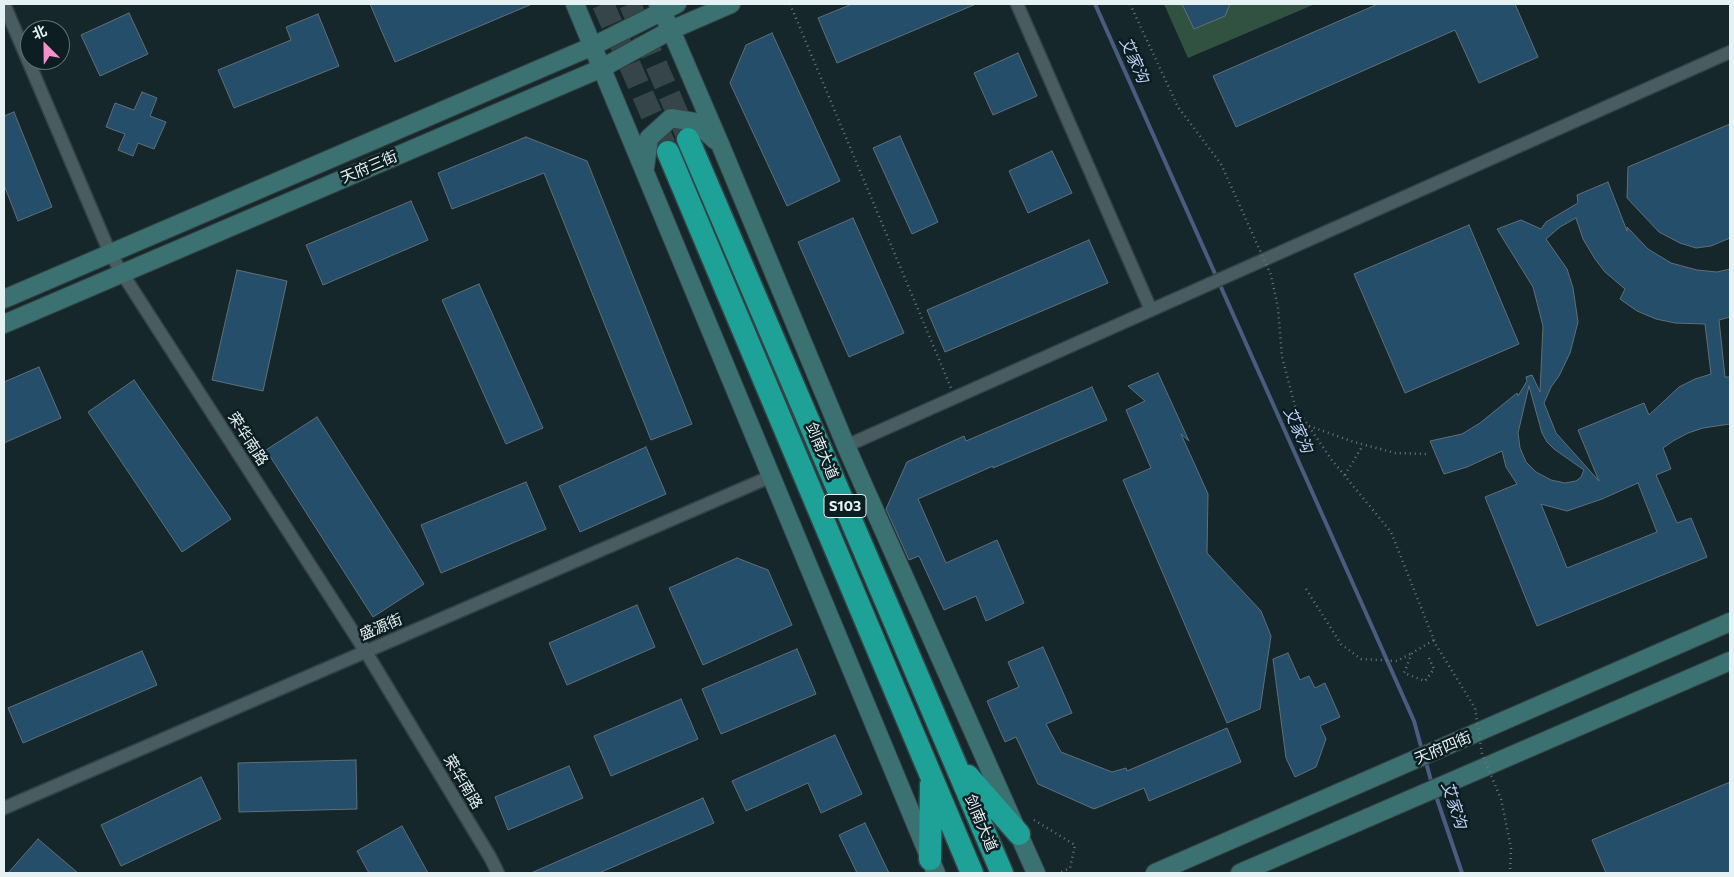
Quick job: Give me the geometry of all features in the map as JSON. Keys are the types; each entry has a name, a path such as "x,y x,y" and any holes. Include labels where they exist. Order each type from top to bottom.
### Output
{"highway":[{"name":"剑南大道","path":"688,139 1002,873"},
{"name":"剑南大道","path":"668,152 972,873"},
{"path":"954,762 1026,827"},
{"path":"931,774 933,866"}],"main road":[{"path":"575,4 933,866"},
{"name":"天府三街","path":"4,324 602,68 671,30 731,4"},
{"name":"天府三街","path":"4,299 593,46 665,6"},
{"path":"665,6 671,30 846,446 1026,827 1036,873"},
{"path":"645,172 649,138 671,118 695,122 720,144"},
{"name":"天府四街","path":"1155,873 1730,622"},
{"path":"1240,873 1730,661"}],"street":[{"name":"荣华南路","path":"4,4 110,253 366,652 498,873"},
{"path":"1016,4 1151,310"},
{"path":"846,446 1730,52"},
{"name":"盛源街","path":"4,808 772,476"}],"path":[{"path":"790,4 955,398"},
{"path":"1130,4 1178,107 1221,164 1271,275 1278,308 1282,357 1295,406 1331,459 1391,532 1434,640 1475,708 1482,754 1501,799 1511,848 1510,873"},
{"path":"1309,426 1395,453 1426,454"},
{"path":"1345,475 1364,444"},
{"path":"1306,589 1342,644 1361,659 1397,662 1434,640"},
{"path":"1412,653 1404,673 1426,681 1434,669 1429,658"},
{"path":"1026,827 1075,845 1070,868 1059,873"}],"green space":[{"path":"1164,4 1315,4 1188,58"}],"building":[{"path":"370,4 532,4 395,62"},
{"path":"852,4 976,4 837,63 818,18"},
{"path":"1182,4 1230,4 1225,16 1194,29"},
{"path":"1378,4 1515,4 1538,57 1479,83 1455,30 1236,127 1213,76"},
{"path":"129,13 148,54 100,76 81,35"},
{"path":"318,14 339,66 234,108 218,70 291,40 286,27"},
{"path":"772,33 840,181 787,206 730,83 746,45"},
{"path":"1018,53 1037,96 993,115 974,73"},
{"path":"142,92 157,98 150,116 166,122 154,149 138,143 133,156 118,150 125,134 106,127 115,103 134,110"},
{"path":"14,112 52,207 18,221 4,185 4,116"},
{"path":"1730,124 1730,238 1711,246 1696,248 1680,243 1659,232 1627,198 1628,167"},
{"path":"900,136 938,222 912,234 873,148"},
{"path":"526,137 587,161 692,424 651,440 544,173 452,209 438,173"},
{"path":"1052,151 1072,193 1028,213 1009,171"},
{"path":"1608,182 1627,231 1627,227 1648,249 1671,263 1697,270 1717,272 1730,269 1730,317 1719,320 1725,377 1730,377 1730,424 1703,428 1673,441 1663,448 1671,469 1656,475 1677,523 1691,518 1707,557 1537,626 1485,497 1517,484 1506,467 1502,451 1467,467 1444,474 1430,441 1462,434 1480,423 1517,393 1518,396 1527,381 1526,377 1532,375 1540,392 1543,326 1533,287 1497,229 1521,220 1541,229 1546,222 1578,203 1577,195","holes":["1576,218 1583,239 1595,259 1605,272 1625,289 1620,299 1637,311 1656,319 1675,323 1705,324 1711,374 1679,387 1649,415 1644,403 1578,430 1599,481 1556,433 1544,403 1570,353 1578,322 1573,288 1567,269 1546,239 1560,227","1529,386 1542,433 1547,442 1584,470 1581,477 1576,481 1565,483 1551,480 1536,472 1526,462 1520,448 1518,433","1638,483 1657,532 1567,568 1541,504 1567,511 1602,499"]},
{"path":"411,201 428,240 323,285 306,245"},
{"path":"853,218 904,333 849,357 798,242"},
{"path":"1469,225 1519,344 1405,393 1354,274"},
{"path":"1089,240 1108,283 945,352 927,310"},
{"path":"237,270 287,281 263,391 212,380"},
{"path":"479,284 543,428 506,444 442,300"},
{"path":"39,367 61,418 4,443 4,382"},
{"path":"1158,373 1189,441 1181,434 1208,494 1207,553 1261,611 1271,636 1260,709 1227,723 1123,480 1151,468 1126,410 1145,401 1128,386"},
{"path":"134,380 231,519 182,552 88,412"},
{"path":"1092,387 1107,420 993,468 993,466 918,499 946,563 997,540 1024,603 986,621 976,596 944,610 919,556 909,560 886,509 907,462 964,436 966,441"},
{"path":"317,417 424,584 373,617 266,450"},
{"path":"646,447 666,494 580,532 559,486"},
{"path":"526,482 546,529 441,573 421,525"},
{"path":"737,558 768,570 792,625 703,665 669,588"},
{"path":"637,605 655,647 567,685 549,643"},
{"path":"1043,647 1072,713 1046,724 1061,752 1112,772 1126,768 1127,771 1227,728 1241,762 1149,801 1144,788 1094,809 1038,784 1016,737 1005,742 987,701 1019,687 1008,662"},
{"path":"797,649 816,694 721,734 702,689"},
{"path":"142,651 157,685 23,743 8,708"},
{"path":"1288,653 1300,680 1309,676 1315,688 1325,683 1340,717 1320,726 1326,739 1316,767 1295,777 1286,758 1273,659"},
{"path":"681,699 698,739 611,776 594,736"},
{"path":"835,735 862,794 821,813 808,783 746,811 732,781"},
{"path":"356,760 357,809 239,812 238,763"},
{"path":"569,766 583,798 508,830 495,797"},
{"path":"201,777 221,819 121,866 101,825"},
{"path":"1730,782 1730,873 1606,873 1592,840"},
{"path":"703,798 714,823 599,873 531,873"},
{"path":"865,823 889,873 857,873 839,835"},
{"path":"402,826 428,873 369,873 357,851"},
{"path":"38,839 78,873 8,873"}],"waterway":[{"name":"艾家沟","path":"1095,4 1414,721 1422,750"},
{"name":"艾家沟","path":"1425,759 1432,784"},
{"name":"艾家沟","path":"1435,793 1462,873"}],"tunnel":[{"path":"603,4 668,152"},
{"path":"630,4 688,138"}]}
